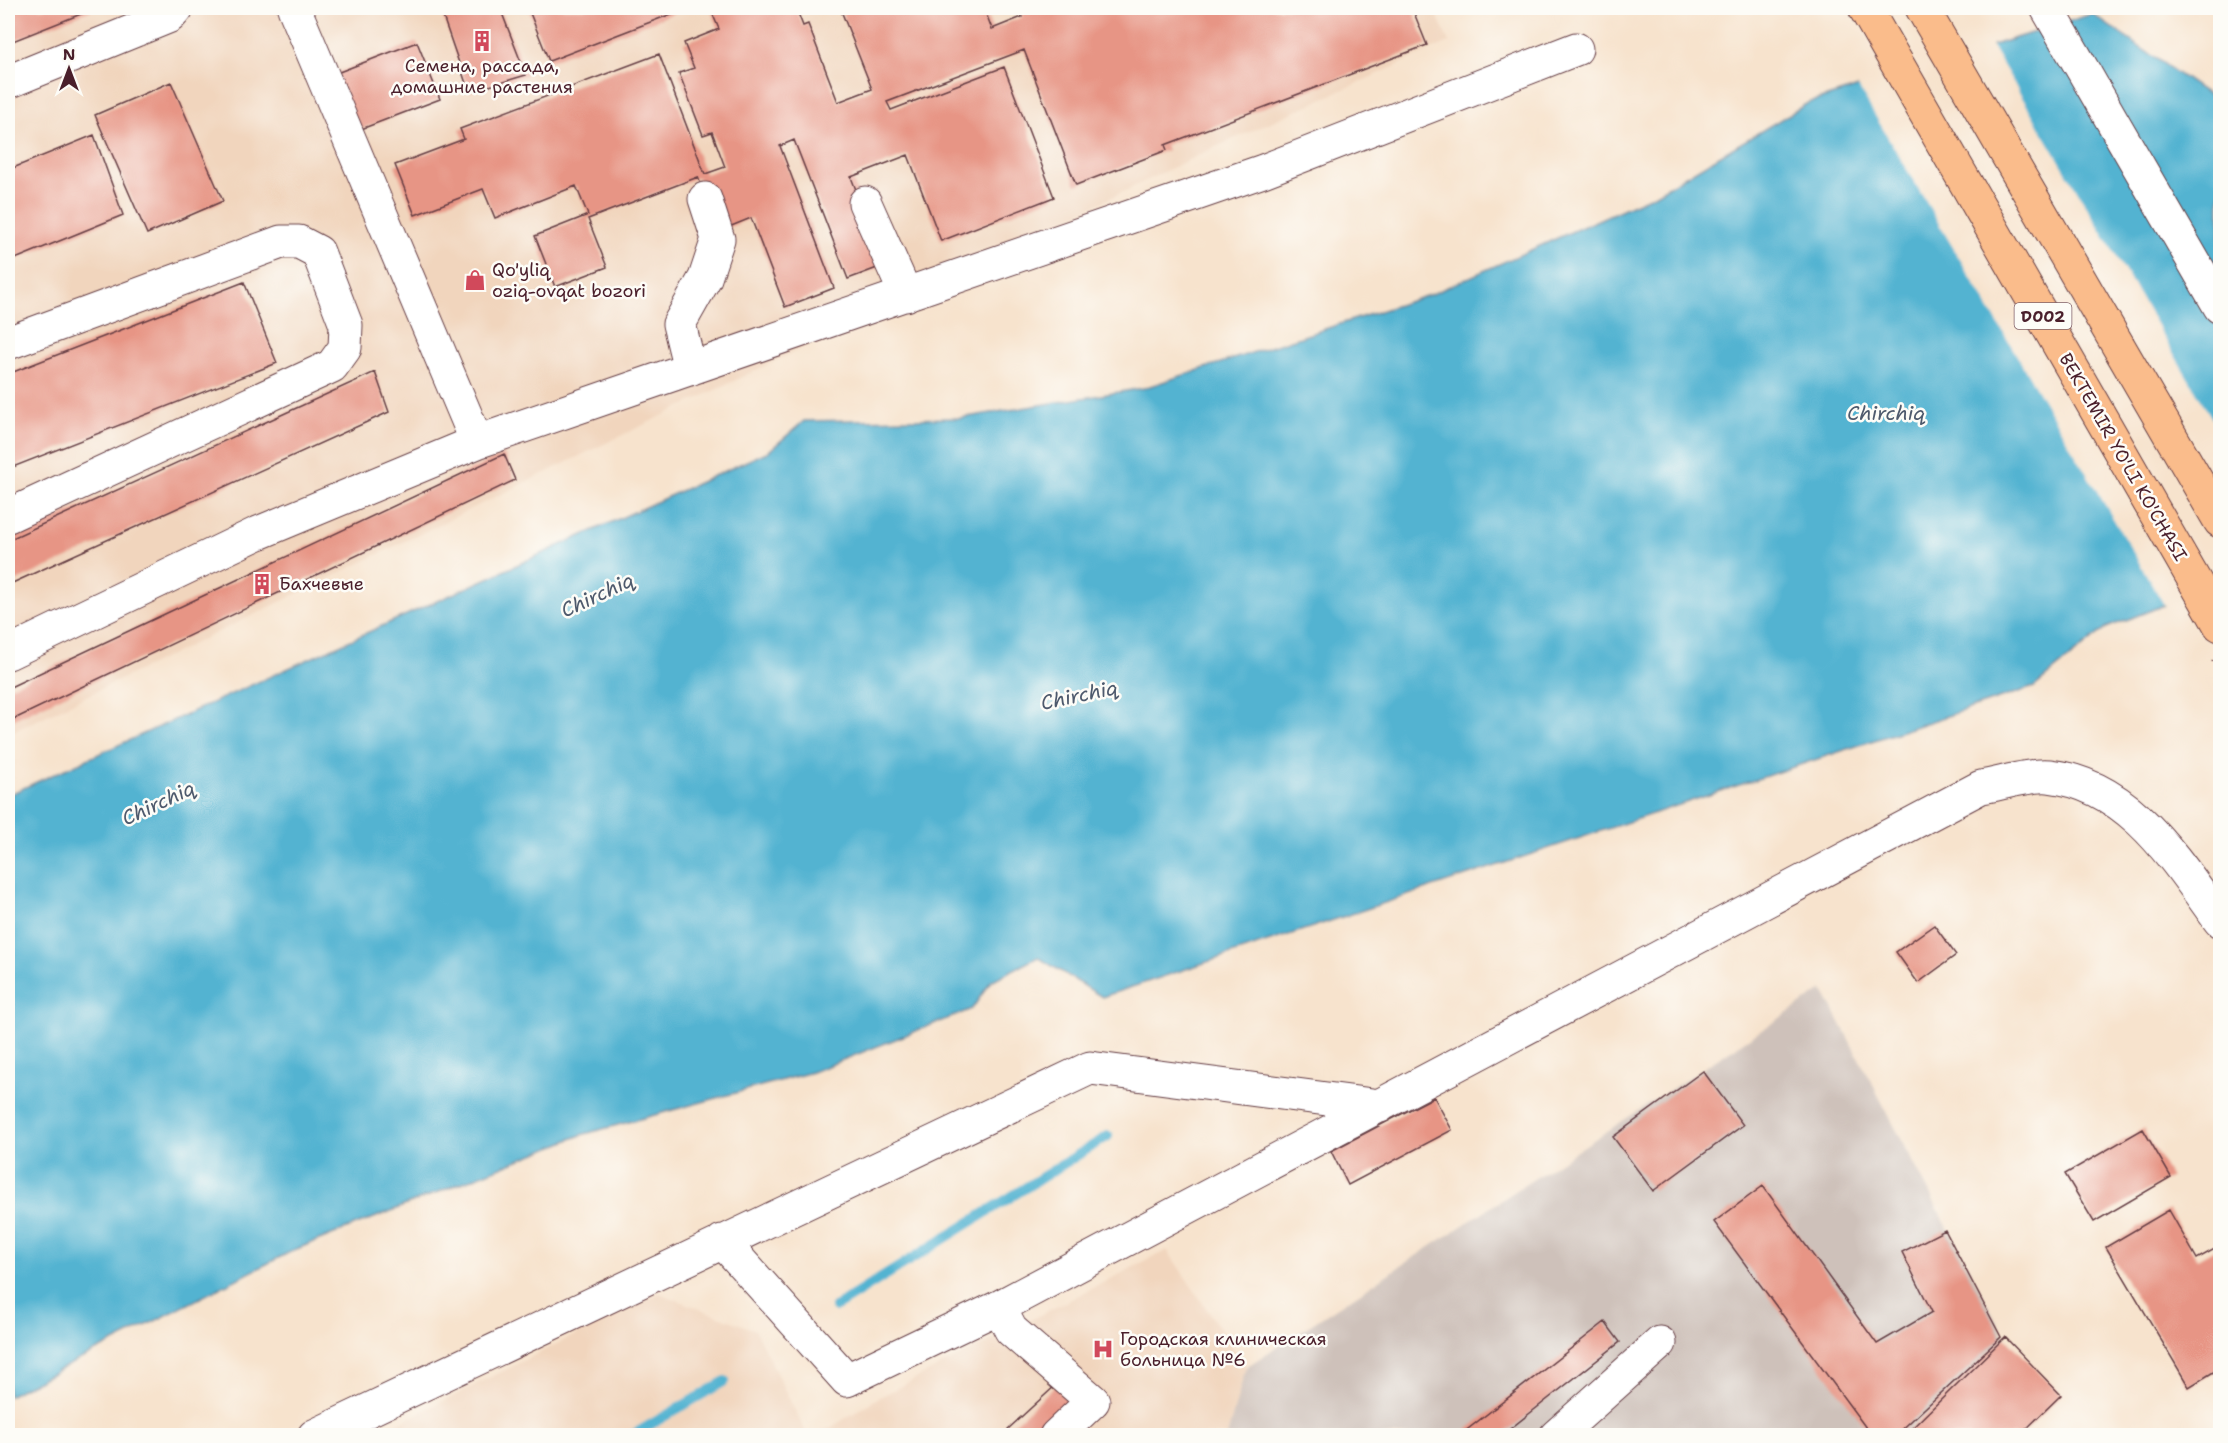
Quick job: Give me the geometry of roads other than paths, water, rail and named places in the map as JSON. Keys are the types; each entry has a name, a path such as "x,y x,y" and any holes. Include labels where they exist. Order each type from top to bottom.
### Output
{"highway":[{"name":"BEKTEMIR YO'LI KO'CHASI","path":"1865,8 2220,625"},
{"name":"D002","path":"1922,8 2220,520"}],"lane":[{"path":"8,82 170,16 177,8"},
{"path":"294,8 477,442"},
{"path":"2048,8 2220,307"},
{"path":"8,653 256,534 477,442 1263,171 1576,49"},
{"path":"690,369 679,324 705,278 718,239 705,198"},
{"path":"865,203 906,295"},
{"path":"8,343 281,242 299,242 318,252 346,326 345,348 332,366 8,516"},
{"path":"722,1240 847,1380 999,1307 1981,787 2048,776 2101,790 2151,829 2220,921"},
{"path":"314,1436 722,1240 1089,1068 1380,1106"},
{"path":"999,1307 1011,1330 1093,1401 1056,1436"},
{"path":"1556,1436 1660,1343"}],"water":[{"name":"Chirchiq","path":"2092,14 2220,103 2220,583 2106,628 2034,687 1102,997 1038,957 991,981 972,1009 812,1072 581,1135 294,1250 8,1396 8,795 769,451 804,421 961,418 1144,388 1432,294 1654,195 1808,103"}],"waterway":[{"path":"835,1307 1108,1136"},
{"path":"631,1436 725,1381"}],"place":[{"name":"Семена, рассада, домашние растения","path":"482,41"},
{"name":"Qo'yliq oziq-ovqat bozori","path":"475,280"},
{"name":"Бахчевые","path":"262,584"},
{"name":"Городская клиническая больница №6","path":"1103,1349"}]}
